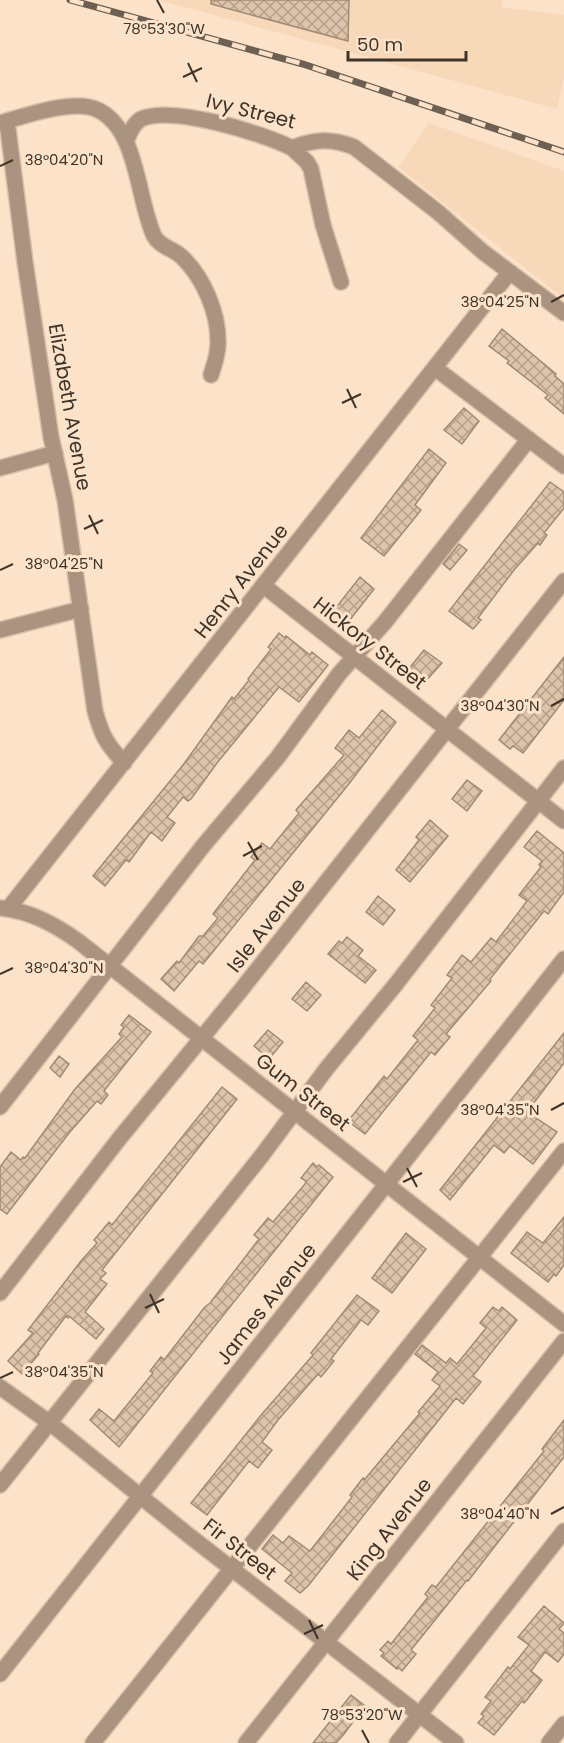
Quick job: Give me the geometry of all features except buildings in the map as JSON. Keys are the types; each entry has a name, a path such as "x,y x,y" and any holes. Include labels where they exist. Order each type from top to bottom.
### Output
{"street":[{"path":"4,122 84,105 97,109 117,126 126,142 155,238 161,244 177,252 190,265 203,285 212,307 218,343 217,356 211,375"},
{"name":"Ivy Street","path":"126,142 140,120 166,115 198,119 251,131 292,148 310,141 342,142 354,147 564,314"},
{"name":"Elizabeth Avenue","path":"4,122 55,453 65,500 96,711 100,727 109,746 124,763"},
{"path":"292,148 311,169 323,225 341,282"},
{"name":"Henry Avenue","path":"4,909 124,763 510,272"},
{"path":"435,368 564,466"},
{"path":"0,1107 203,846 278,757 339,674 385,622 529,439"},
{"path":"0,468 55,453"},
{"name":"Isle Avenue","path":"0,1293 119,1139 564,581"},
{"name":"Hickory Street","path":"264,586 564,821"},
{"path":"0,630 81,609"},
{"path":"0,1485 564,768"},
{"name":"Gum Street","path":"4,909 26,912 54,925 78,941 564,1324"},
{"name":"James Avenue","path":"0,1674 564,959"},
{"path":"93,1743 564,1151"},
{"name":"King Avenue","path":"246,1743 564,1341"},
{"name":"Fir Street","path":"0,1387 456,1743"},
{"path":"397,1743 564,1531"},
{"path":"549,1743 564,1724"}],"shaded area":[{"path":"159,0 502,0 502,7 564,15 564,77 557,109"},
{"path":"429,123 564,171 564,299 398,167"}],"railway":[{"path":"70,0 303,64 564,152"}]}
